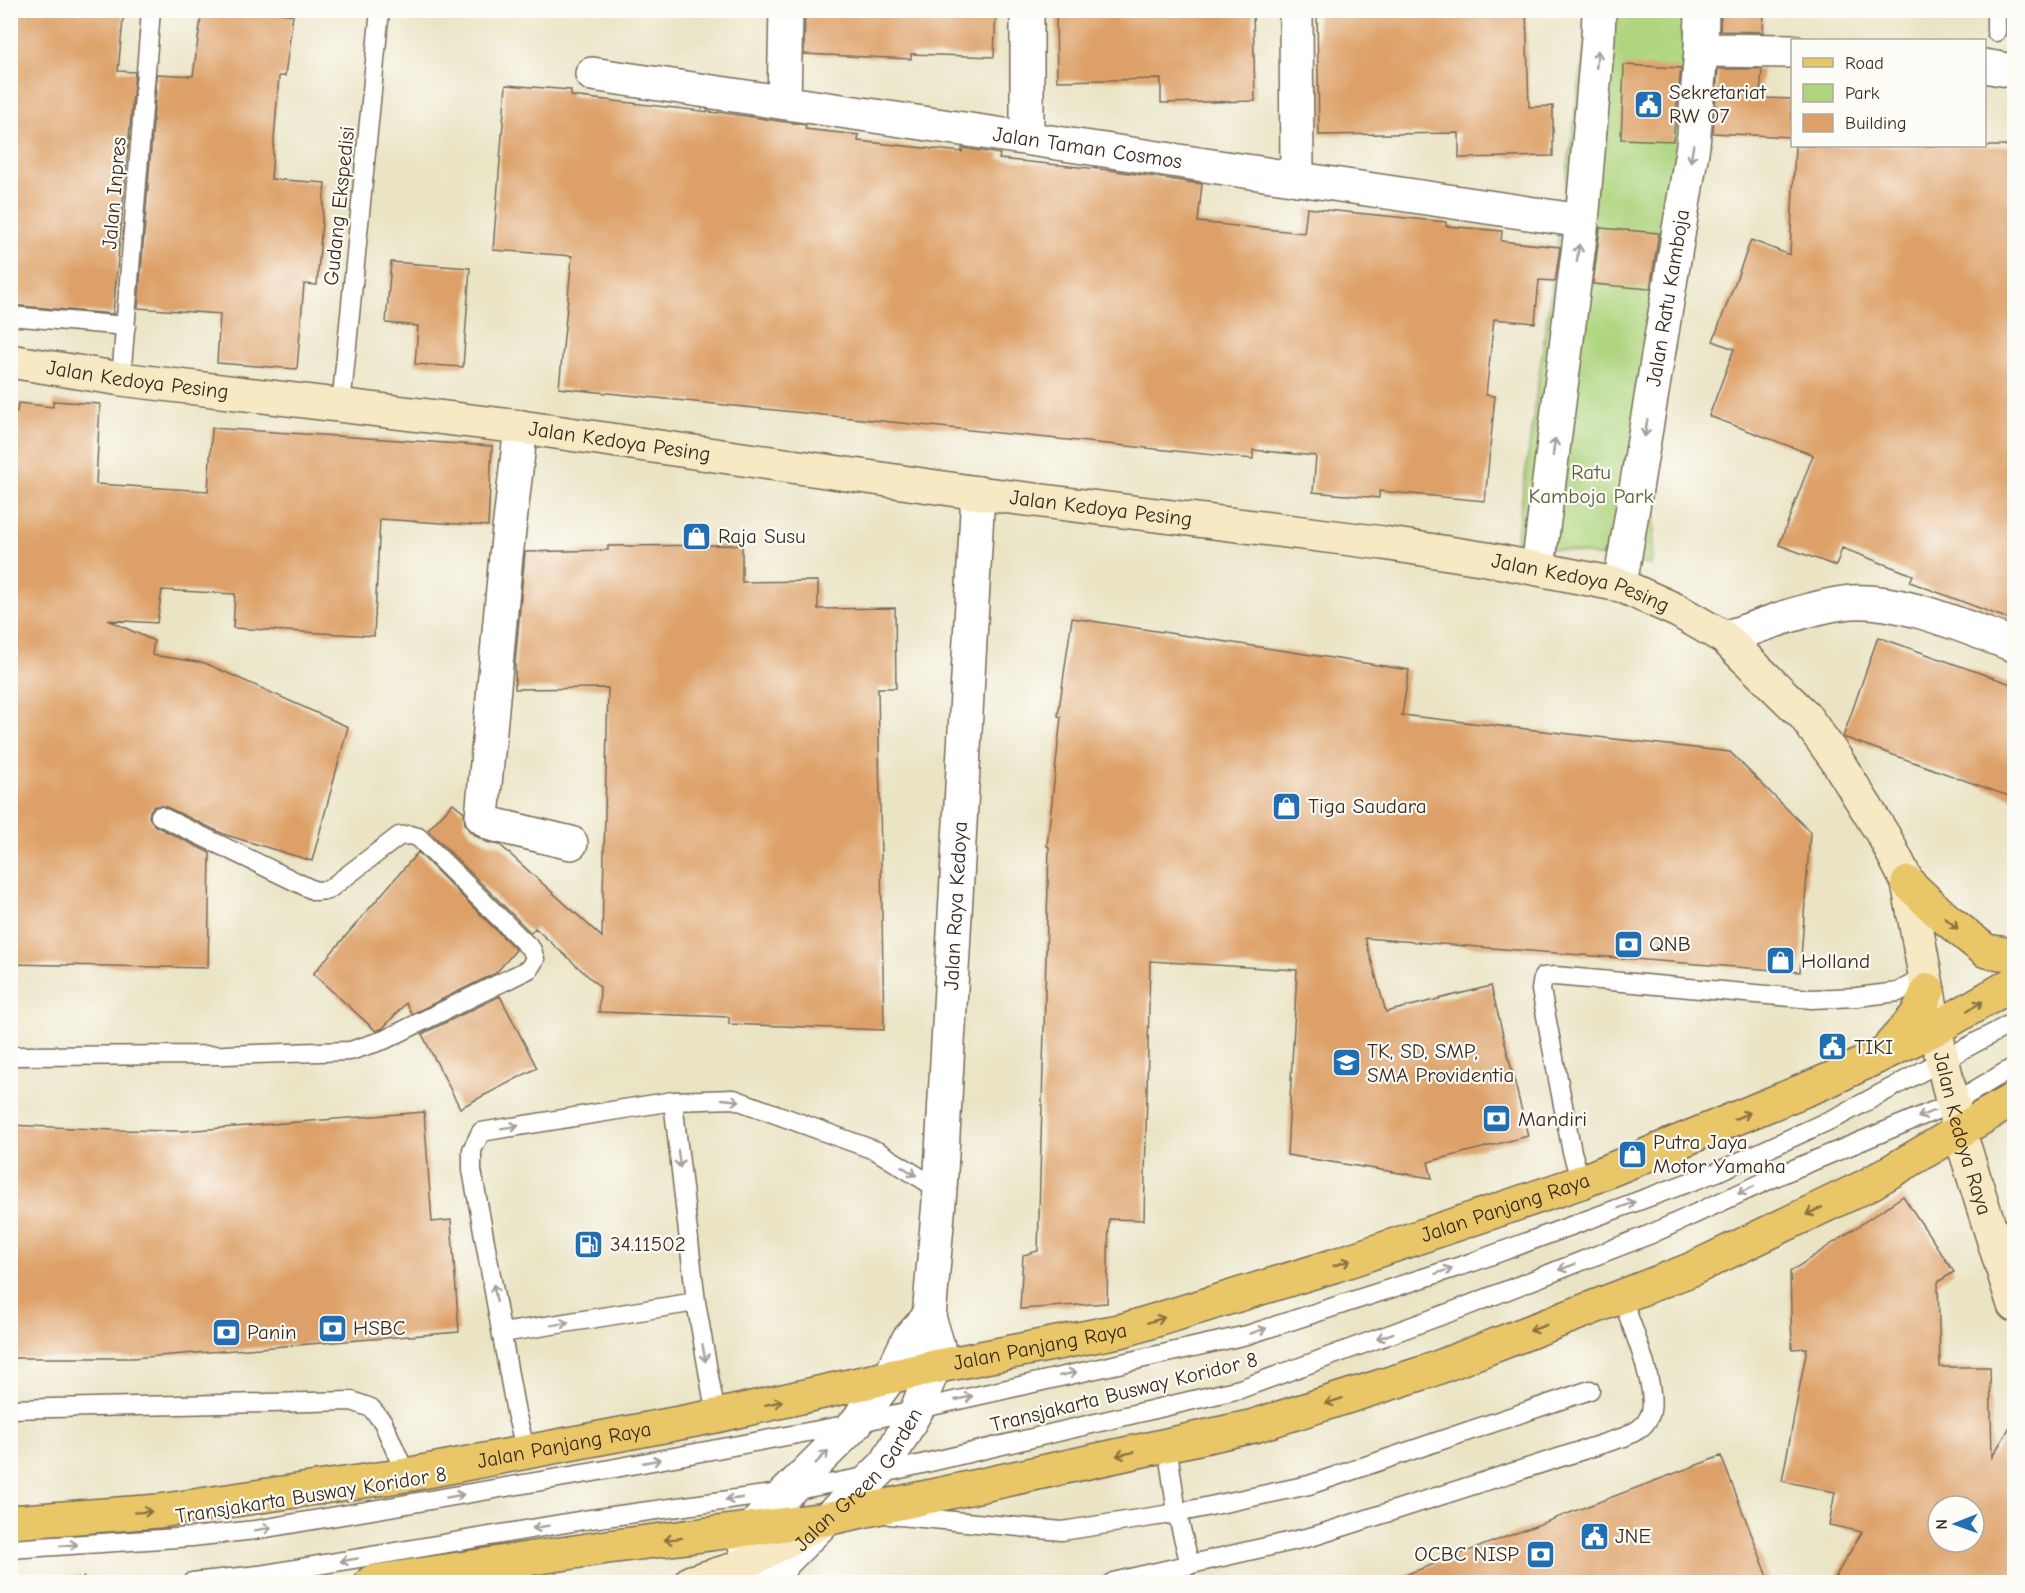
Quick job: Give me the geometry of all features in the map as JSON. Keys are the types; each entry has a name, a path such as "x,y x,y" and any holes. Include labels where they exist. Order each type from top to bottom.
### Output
{"main road":[{"path":"1908,883 1945,918 1986,951 2014,955"},
{"path":"1879,1057 1900,1037 1917,1015 1927,983"},
{"name":"Jalan Panjang Raya","path":"10,1522 159,1511 406,1475 716,1416 934,1367 1124,1330 1333,1266 1581,1182 1829,1080 1935,1029 2014,983"},
{"path":"372,1582 608,1547 826,1519 1254,1426 1426,1372 1690,1270 1866,1186 1956,1117 2014,1099"}],"street":[{"path":"784,102 786,10"},
{"path":"1027,10 1027,138"},
{"path":"1296,10 1298,179"},
{"path":"1538,567 1582,221 1598,50 1599,10"},
{"name":"Jalan Ratu Kamboja","path":"1620,585 1693,145 1702,10"},
{"path":"1701,50 1791,51"},
{"path":"1986,66 2014,71"},
{"name":"Jalan Taman Cosmos","path":"592,74 1582,221"},
{"name":"Jalan Kedoya Pesing","path":"10,361 121,379 521,427 978,493 1383,543 1538,567 1620,585 1678,611 1725,638 1804,715 1836,759 1879,828 1908,883 1935,1029"},
{"path":"521,427 505,568 482,818 491,824 571,843"},
{"name":"Jalan Raya Kedoya","path":"934,1367 938,1346 929,1317 940,1190 978,493"},
{"path":"1725,638 1845,602 1888,604 1931,615 2014,645"},
{"name":"Jalan Kedoya Raya","path":"1935,1029 1956,1117 2014,1305"},
{"path":"890,1377 908,1340 929,1317"},
{"name":"Jalan Green Garden","path":"771,1582 783,1562 886,1464 916,1409 934,1367"},
{"name":"Jalan Green Garden","path":"729,1576 752,1529 856,1423 890,1377"},
{"path":"690,1582 729,1576 826,1519"}],"lane":[{"name":"Jalan Inpres","path":"121,379 152,10"},
{"name":"Gudang Ekspedisi","path":"341,406 380,10"},
{"path":"1996,10 1996,32"},
{"path":"10,316 126,326"},
{"path":"10,1056 224,1055 350,1051 384,1040 529,969 535,959 532,950 418,837 399,836 328,890 315,891 160,816"},
{"path":"1581,1182 1572,1152 1541,990 1544,977 1555,976 1812,999 1898,992 1927,983"},
{"name":"Transjakarta Busway Koridor 8","path":"10,1549 192,1537 255,1530 594,1472 856,1423 1247,1335 1473,1262 1717,1172 1841,1115 2014,1022"},
{"name":"Transjakarta Busway Koridor 8","path":"192,1582 259,1575 584,1520 787,1492 875,1475 1240,1389 1459,1309 1651,1234 1784,1173 1956,1117 2014,1067"},
{"path":"526,1451 516,1413 472,1170 472,1150 482,1132 673,1101 734,1099 877,1151 940,1190"},
{"path":"673,1101 696,1302 716,1416"},
{"path":"1113,1582 1314,1536 1640,1430 1650,1416 1651,1391 1645,1364 1621,1296"},
{"path":"502,1333 696,1302"},
{"path":"857,1512 1062,1531 1177,1513 1309,1485 1590,1390"},
{"path":"10,1409 352,1401 371,1408 383,1422 406,1475"},
{"path":"1167,1445 1177,1513 1190,1565"}],"green space":[{"name":"Ratu Kamboja Park","path":"1588,11 1693,11 1694,49 1651,565 1516,542"}],"building":[{"path":"10,10 124,10 118,71 135,72 113,314 10,305"},
{"path":"202,10 262,10 293,15 285,76 279,76 271,179 325,183 317,285 304,284 297,369 217,363 220,314 138,308 157,74 193,76"},
{"path":"805,10 996,10 994,57 911,54 911,59 804,54"},
{"path":"1056,10 1253,10 1255,101 1161,103 1161,79 1057,81"},
{"path":"1317,10 1526,10 1529,107 1553,106 1553,156 1459,158 1459,133 1319,135"},
{"path":"1721,10 1764,10 1763,32 1720,31"},
{"name":"Sekretariat RW 07","path":"1624,65 1681,68 1673,141 1621,139"},
{"path":"1718,69 1762,69 1760,98 1791,99 1791,137 1713,133"},
{"path":"506,85 571,90 571,96 718,112 806,125 805,129 859,135 858,141 962,152 962,148 1000,154 999,159 1109,170 1202,184 1198,222 1304,233 1307,208 1446,222 1446,226 1502,231 1501,241 1560,247 1555,281 1539,280 1535,323 1494,319 1486,395 1495,396 1485,501 1379,491 1379,498 1313,492 1316,456 1253,450 1253,459 559,388 572,256 493,250"},
{"path":"2014,146 2014,621 1910,582 1913,575 1842,548 1836,566 1779,545 1813,455 1709,416 1734,349 1713,341 1751,240 1790,255 1795,147"},
{"path":"1600,228 1659,233 1650,289 1593,284"},
{"path":"391,262 470,268 463,367 415,364 418,326 386,323"},
{"path":"53,401 100,404 96,484 208,491 212,428 492,446 488,526 380,519 374,636 233,628 235,594 162,590 157,623 108,620 154,641 152,655 205,663 348,727 312,861 226,835 164,806 154,806 150,811 149,817 155,826 210,853 208,968 10,964 10,411 17,412 18,403 53,407"},
{"path":"742,545 742,582 818,581 818,609 895,608 896,688 878,688 884,1030 729,1024 729,1017 599,1012 600,987 535,928 531,933 428,830 453,803 464,812 465,824 470,832 486,842 500,845 602,937 608,688 515,689 515,664 525,552 608,550 608,546"},
{"path":"1072,618 1409,670 1402,715 1730,752 1810,832 1800,972 1365,938 1386,1012 1491,986 1528,1136 1428,1162 1432,1178 1287,1155 1297,970 1150,961 1144,1220 1109,1219 1107,1303 1020,1309 1023,1255 1038,1251 1049,847 1047,846 1061,717 1058,716"},
{"path":"1878,637 2014,685 2014,798 1843,737"},
{"path":"418,852 516,950 496,973 412,1014 406,1003 383,1028 376,1031 313,974"},
{"path":"500,996 537,1068 460,1108 422,1034"},
{"path":"424,1112 432,1222 451,1220 459,1332 133,1358 10,1358 10,1125 183,1131"},
{"path":"1903,1196 1954,1272 1938,1282 1940,1367 1990,1367 1992,1457 2014,1420 2014,1582 1832,1582 1862,1532 1829,1525 1835,1492 1782,1481 1807,1348 1792,1349 1790,1272"},
{"path":"1721,1456 1770,1582 1394,1582 1394,1579"}],"place":[{"name":"Sekretariat RW 07","path":"1648,104"},
{"name":"Raja Susu","path":"697,536"},
{"name":"Tiga Saudara","path":"1287,806"},
{"name":"QNB","path":"1628,944"},
{"name":"Holland","path":"1780,961"},
{"name":"TIKI","path":"1833,1047"},
{"name":"TK, SD, SMP, SMA Providentia","path":"1346,1063"},
{"name":"Mandiri","path":"1497,1119"},
{"name":"Putra Jaya Motor Yamaha","path":"1632,1154"},
{"name":"34.11502","path":"589,1244"},
{"name":"HSBC","path":"332,1328"},
{"name":"Panin","path":"226,1332"},
{"name":"JNE","path":"1594,1536"},
{"name":"OCBC NISP","path":"1540,1554"}]}
